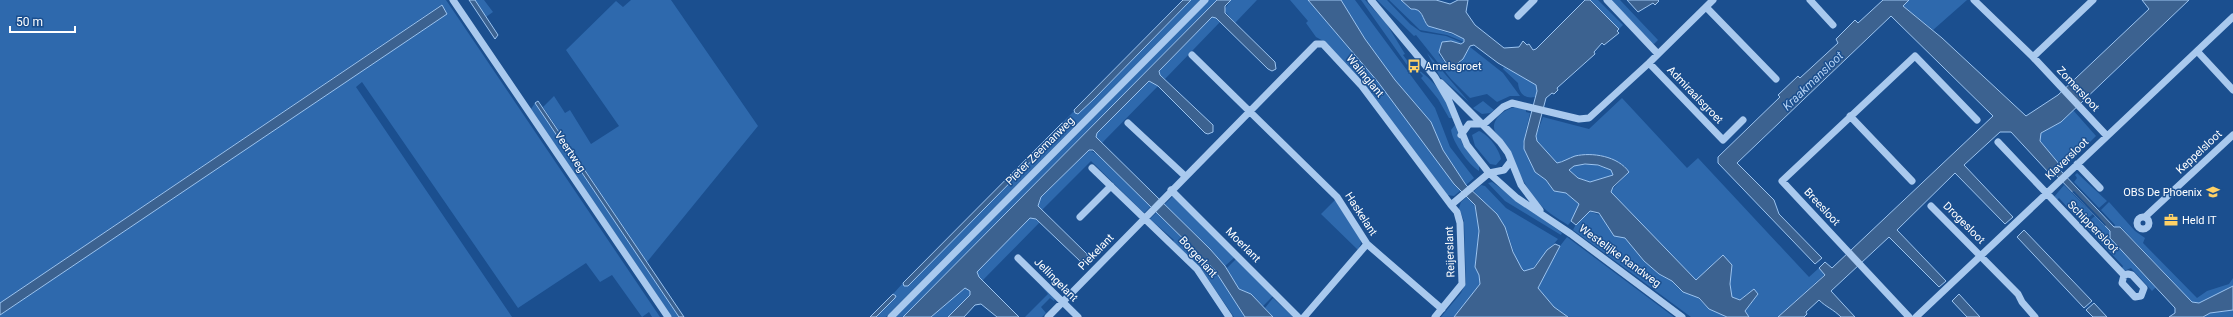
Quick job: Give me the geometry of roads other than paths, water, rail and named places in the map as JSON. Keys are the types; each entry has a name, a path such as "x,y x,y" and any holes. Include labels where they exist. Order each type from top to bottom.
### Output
{"street":[{"name":"Veertweg","path":"453,0 668,317"},
{"name":"Pieter Zeemanweg","path":"891,317 1205,0"},
{"name":"Westelijke Randweg","path":"1371,0 1435,77 1484,124 1500,142 1511,160 1521,185 1544,215"},
{"path":"1518,16 1534,0"},
{"path":"1607,0 1658,54"},
{"path":"1461,135 1469,124 1484,124 1507,105 1512,103 1579,120 1589,118 1649,63 1713,0"},
{"path":"1810,0 1833,25"},
{"name":"Zomersloot","path":"1974,0 2033,57 2107,136"},
{"path":"2033,57 2093,0"},
{"path":"1706,7 1776,79"},
{"name":"Klaversloot","path":"1916,317 2233,17"},
{"name":"Walinglant","path":"1146,216 1312,46 1323,44 1361,85 1451,205"},
{"path":"2197,51 2233,90"},
{"path":"1192,55 1248,110"},
{"name":"Breesloot","path":"1909,317 1782,181 1915,56 1977,120"},
{"name":"Admiraalsgroet","path":"1649,63 1723,140 1742,120"},
{"name":"Westelijke Randweg","path":"1435,77 1449,101 1461,135 1469,149 1489,173 1510,193 1572,234 1682,317"},
{"name":"Haskelant","path":"1248,110 1338,197 1366,244 1442,309"},
{"path":"1850,116 1912,181"},
{"path":"1128,123 1185,176"},
{"name":"Keppelsloot","path":"2145,217 2233,135"},
{"name":"Schippersloot","path":"1998,142 2124,275"},
{"path":"1451,205 1489,173 1504,170 1511,160"},
{"path":"2077,164 2100,188"},
{"path":"1092,168 1146,216"},
{"path":"1080,217 1111,186"},
{"name":"Moerlant","path":"1168,193 1298,317"},
{"name":"Reijerslant","path":"1435,317 1458,290 1463,278 1460,223 1457,212 1451,205"},
{"name":"Drogesloot","path":"1931,206 2018,294 2022,302 2035,317"},
{"name":"Piekelant","path":"1048,317 1146,216"},
{"name":"Borgerlant","path":"1146,216 1197,269 1229,317"},
{"path":"1304,317 1366,244"},
{"name":"Jellingelant","path":"1018,258 1078,317"}],"water":[{"path":"469,0 475,0 498,35 495,39"},
{"path":"1183,0 1191,0 1094,99 1078,114 1075,113 1074,110"},
{"path":"1217,0 1231,0 1225,6 1225,13 1275,62 1276,69 1272,71 1268,69 1216,18 1212,17 1159,71 1160,75 1213,125 1213,132 1208,134 1205,133 1158,86 1149,81 1097,133 1096,137 1210,249 1225,266 1239,289 1251,294 1273,317 1245,317 1214,269 1093,150 1089,150 1041,197 1038,206 1087,254 1088,260 1084,263 1080,261 1036,219 1030,218 977,272 979,277 1019,317 997,317 981,304 975,305 964,317 948,317 970,295 970,291 965,288 931,317 903,317"},
{"path":"1308,0 1341,0 1365,39 1395,80 1431,122 1443,150 1466,185 1497,214 1505,227 1513,252 1524,271 1534,268 1547,250 1555,244 1560,246 1538,288 1554,307 1568,317 1454,317 1480,284 1479,275 1475,267 1479,231 1475,205 1454,184 1378,82"},
{"path":"1401,0 1436,0 1450,4 1458,0 1468,0 1466,12 1475,25 1504,48 1519,47 1523,41 1527,45 1529,44 1533,50 1536,49 1585,0 1590,0 1619,29 1617,31 1619,33 1604,45 1602,43 1594,52 1595,54 1557,88 1558,90 1554,94 1552,93 1546,98 1536,136 1537,141 1557,163 1582,155 1604,156 1618,162 1629,172 1613,187 1611,192 1696,280 1723,255 1732,265 1730,284 1732,297 1740,300 1754,289 1758,294 1745,311 1749,317 1727,317 1709,309 1699,298 1683,292 1672,281 1659,274 1644,261 1625,238 1614,236 1599,213 1590,211 1576,225 1571,221 1579,204 1566,193 1554,191 1546,180 1535,172 1524,149 1524,141 1537,91 1536,85 1498,63 1474,45 1470,46 1463,59 1453,67 1448,66 1439,52 1442,42 1451,41 1461,44 1464,42 1464,39 1452,33 1428,26 1422,14 1418,10 1411,9","holes":["1585,164 1598,165 1611,170 1613,175 1590,182 1578,178 1569,170 1574,166"]},
{"path":"1627,0 1659,1 1655,5 1653,3 1638,12"},
{"name":"Kraakmansloot","path":"1883,0 1909,0 1903,6 1942,38 2026,116 2058,95 2149,9 2142,0 2189,0 2061,122 2041,133 2040,141 2060,165 2060,170 2114,227 2120,227 2192,302 2199,303 2233,286 2233,310 2210,313 2203,317 2169,317 2175,313 2175,308 2110,238 2110,231 2055,174 2049,173 2011,132 2000,132 1964,165 2013,217 2005,224 1955,173 1897,230 1946,281 1939,287 1889,237 1831,291 1855,317 1841,317 1819,300 1806,312 1807,314 1804,317 1778,317 1825,275 1819,268 1825,262 1832,268 1993,116 1891,16 1737,163 1774,200 1779,214 1822,258 1815,264 1718,163 1718,157 1780,97 1778,95 1798,76 1800,78 1838,43 1836,39 1855,20 1858,23"},
{"path":"442,5 447,14 0,315 0,303"},
{"path":"538,101 684,317 679,317 535,103"},
{"path":"1062,123 1065,124 1065,127 908,286 904,286 903,283"},
{"path":"2024,230 2092,301 2084,308 2017,237"},
{"path":"893,294 896,296 895,298 876,317 870,317"},
{"path":"1959,294 1980,317 1967,317 1952,301"},
{"path":"2094,303 2107,317 2093,317 2086,310"}],"place":[{"name":"Amelsgroet","path":"1414,66"},
{"name":"OBS De Phoenix","path":"2213,192"},
{"name":"Held IT","path":"2171,220"}]}
